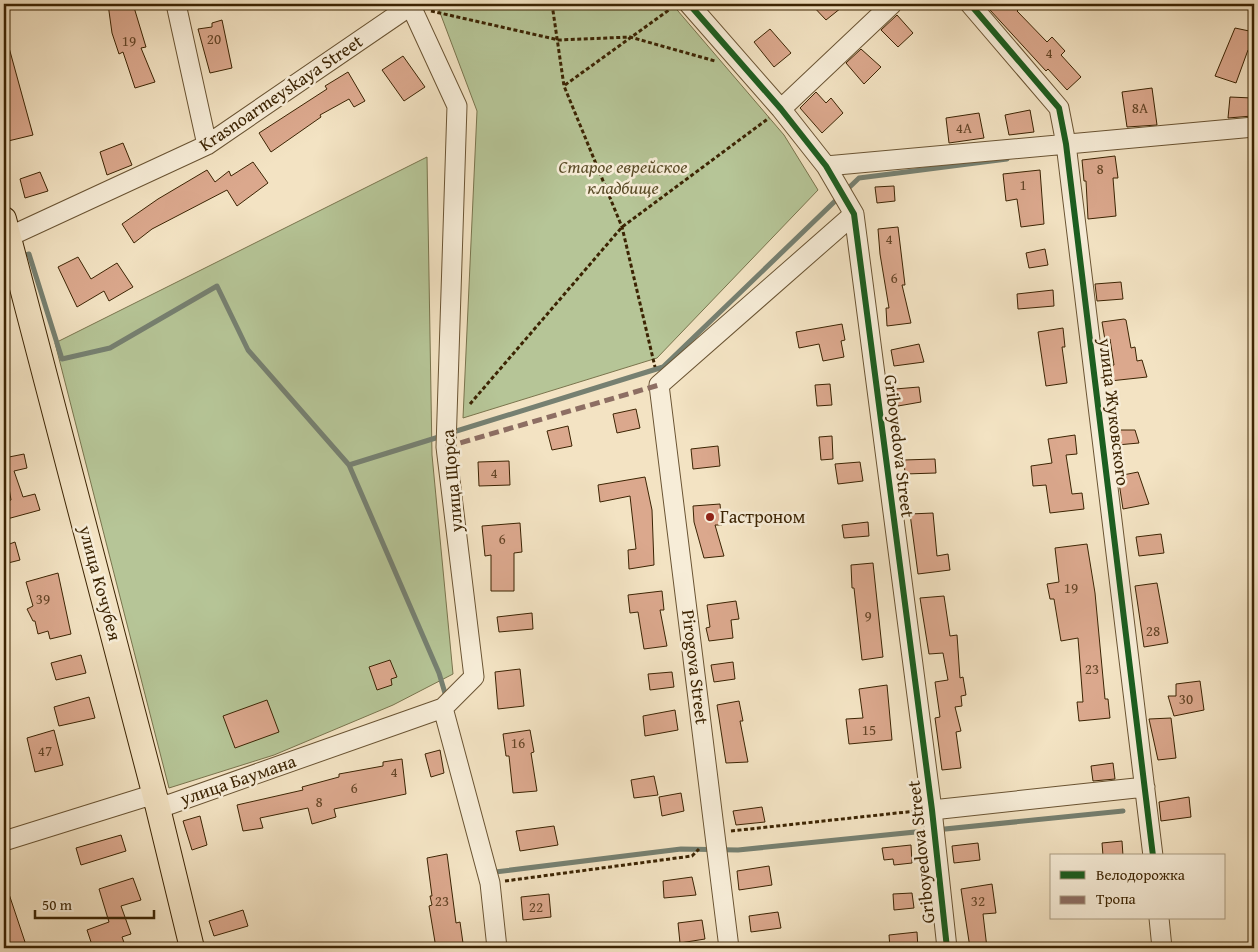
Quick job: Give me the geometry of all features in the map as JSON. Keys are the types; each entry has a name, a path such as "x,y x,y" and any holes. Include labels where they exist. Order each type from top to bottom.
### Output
{"main road":[{"name":"улица Кочубея","path":"5,232 156,800 192,948"}],"street":[{"path":"176,4 207,145"},
{"name":"Griboyedova Street","path":"689,4 781,109 826,166 854,214 932,810 947,948"},
{"path":"781,109 892,4"},
{"name":"улица Жуковского","path":"970,4 1059,108 1066,144 1153,854"},
{"name":"Krasnoarmeyskaya Street","path":"5,232 207,145 411,5"},
{"name":"улица Щорса","path":"411,5 457,106 446,447 474,677 443,708"},
{"path":"826,166 1254,127"},
{"path":"659,385 854,214"},
{"name":"Pirogova Street","path":"659,385 729,948"},
{"path":"443,708 490,883 497,948"},
{"name":"улица Баумана","path":"4,841 145,797 168,805 443,708"},
{"path":"932,810 1145,787"},
{"path":"1159,920 1162,948"}],"path":[{"path":"552,4 559,40 564,86 622,227 659,385"},
{"path":"564,86 676,4"},
{"path":"411,5 559,40 630,37 717,61"},
{"path":"470,404 622,227 781,109"}],"green space":[{"name":"Старое еврейское кладбище","path":"446,4 672,4 784,135 818,190 657,358 463,418 477,111 439,10"},
{"path":"427,157 432,455 453,674 393,705 274,755 169,788 55,343"}],"building":[{"path":"108,4 133,4 146,47 141,48 155,82 135,88 123,52 119,54 112,33"},
{"path":"811,4 846,4 826,20"},
{"path":"996,4 1024,4 1017,11 1047,42 1052,37 1065,51 1061,55 1081,77 1067,90 1048,69 1046,71 990,10"},
{"path":"897,15 913,33 898,47 881,30"},
{"path":"222,20 232,68 210,73 198,29 212,27 212,23"},
{"path":"1235,28 1254,32 1254,52 1248,50 1236,83 1215,76"},
{"path":"770,29 791,53 774,67 754,42"},
{"path":"8,44 33,135 4,142 4,45"},
{"path":"861,49 881,67 864,84 846,63"},
{"path":"403,56 425,87 404,101 382,70"},
{"path":"348,72 365,101 354,107 349,99 320,115 321,117 271,152 259,133 327,89 325,86"},
{"path":"1152,88 1157,125 1127,127 1122,92"},
{"path":"816,92 826,103 831,98 843,113 822,133 800,108"},
{"path":"1230,97 1252,98 1252,116 1228,118"},
{"path":"1030,110 1034,132 1009,135 1005,115"},
{"path":"979,113 984,138 949,143 946,118"},
{"path":"123,143 132,165 107,175 100,152"},
{"path":"1115,156 1118,178 1113,178 1116,216 1088,219 1086,181 1084,181 1082,160"},
{"path":"253,162 268,183 237,206 227,190 152,229 134,243 122,224 158,199 207,170 215,182 229,171 231,176"},
{"path":"1040,170 1044,224 1021,227 1017,199 1006,201 1003,174"},
{"path":"40,172 48,191 25,198 20,179"},
{"path":"894,186 895,201 877,203 875,187"},
{"path":"898,227 905,285 902,285 911,323 887,326 886,308 889,308 878,229"},
{"path":"1045,249 1048,265 1029,268 1026,253"},
{"path":"78,257 91,279 117,263 133,287 109,301 104,291 77,307 58,267"},
{"path":"1121,282 1123,299 1097,301 1095,284"},
{"path":"1053,290 1054,306 1018,309 1017,294"},
{"path":"1126,320 1131,348 1135,347 1137,361 1142,360 1147,377 1110,381 1107,366 1114,365 1110,339 1105,340 1102,322"},
{"path":"842,324 845,340 841,341 844,357 823,361 819,344 799,348 796,332"},
{"path":"1063,328 1065,347 1062,347 1067,383 1046,386 1038,332"},
{"path":"919,344 924,362 894,366 891,350"},
{"path":"830,384 832,405 817,406 815,385"},
{"path":"919,387 921,402 898,406 895,389"},
{"path":"636,409 640,428 617,433 613,414"},
{"path":"568,426 572,446 552,450 547,431"},
{"path":"1115,430 1135,430 1139,443 1117,445"},
{"path":"1075,435 1077,454 1066,455 1072,494 1082,493 1084,509 1050,513 1046,485 1033,486 1031,466 1052,463 1048,439"},
{"path":"832,436 833,459 821,460 819,437"},
{"path":"718,446 720,466 693,469 691,449"},
{"path":"24,454 27,468 14,471 23,497 35,494 40,510 7,519 4,502 11,500 4,458"},
{"path":"935,459 936,473 905,474 904,460"},
{"path":"509,461 510,485 479,486 478,462"},
{"path":"860,462 863,481 838,484 835,464"},
{"path":"1138,472 1149,504 1123,509 1118,476"},
{"path":"645,477 652,510 654,565 629,569 628,550 636,549 630,496 600,502 598,485"},
{"path":"720,504 722,525 715,525 724,556 704,558 694,522 693,506"},
{"path":"933,513 937,556 948,554 950,570 918,574 910,514"},
{"path":"868,522 869,536 844,538 842,525"},
{"path":"520,523 522,552 514,553 514,591 491,591 491,555 485,556 482,526"},
{"path":"1161,534 1164,553 1139,556 1136,537"},
{"path":"15,542 20,560 4,564 4,546"},
{"path":"1087,544 1095,593 1105,699 1108,699 1110,718 1079,721 1077,702 1083,702 1078,638 1061,641 1054,599 1050,599 1047,584 1059,582 1055,548"},
{"path":"873,563 883,657 862,660 854,588 852,588 851,565"},
{"path":"58,573 71,634 50,639 48,631 38,634 35,621 33,621 27,609 33,606 26,582"},
{"path":"1157,583 1168,643 1144,647 1135,586"},
{"path":"662,591 664,610 660,610 667,646 644,649 638,612 630,613 628,595"},
{"path":"944,596 950,636 957,635 960,678 963,677 966,695 961,696 962,706 955,707 961,731 956,732 961,768 942,770 935,718 940,717 935,682 948,680 943,653 929,654 920,598"},
{"path":"736,601 739,619 731,620 733,638 709,641 706,628 710,627 707,605"},
{"path":"532,613 533,629 499,632 497,617"},
{"path":"81,655 86,673 56,680 51,663"},
{"path":"390,660 397,677 391,679 392,685 377,690 369,667"},
{"path":"733,662 735,679 714,682 711,665"},
{"path":"520,669 524,706 498,709 495,672"},
{"path":"672,672 674,687 650,690 648,674"},
{"path":"1200,681 1204,710 1174,716 1168,696 1176,696 1176,684"},
{"path":"887,685 892,740 849,744 846,719 863,718 859,689"},
{"path":"89,697 95,718 59,726 54,707"},
{"path":"267,700 279,732 235,748 223,716"},
{"path":"739,701 743,721 740,721 748,762 726,763 717,705"},
{"path":"675,710 678,730 645,736 643,716"},
{"path":"1171,718 1176,758 1158,760 1149,719"},
{"path":"54,730 63,765 35,772 27,738"},
{"path":"530,730 534,752 531,753 537,791 513,793 509,756 506,756 503,734"},
{"path":"440,750 444,773 431,777 425,754"},
{"path":"402,759 406,794 334,809 336,817 312,824 308,808 260,818 263,828 243,831 237,805 303,790 302,787 339,777 339,774 383,766 383,762"},
{"path":"1113,763 1115,779 1093,781 1091,766"},
{"path":"654,776 658,795 634,798 631,780"},
{"path":"681,793 684,811 662,816 659,797"},
{"path":"1189,797 1191,817 1161,821 1159,802"},
{"path":"762,807 765,822 736,825 733,811"},
{"path":"200,816 207,845 192,850 183,821"},
{"path":"554,826 558,845 520,851 516,831"},
{"path":"121,835 126,851 81,865 76,848"},
{"path":"1122,841 1123,854 1103,854 1102,843"},
{"path":"978,843 980,860 954,863 952,846"},
{"path":"911,845 912,863 894,865 893,859 884,860 882,848"},
{"path":"447,854 456,923 460,922 463,943 436,948 429,906 432,905 430,896 432,896 427,858"},
{"path":"769,866 772,885 739,890 737,871"},
{"path":"692,877 696,895 664,898 663,881"},
{"path":"133,878 141,900 121,906 131,934 122,937 126,948 93,948 87,930 109,922 99,889"},
{"path":"992,884 996,913 983,914 987,948 970,948 961,889"},
{"path":"4,885 6,885 27,948 4,948"},
{"path":"912,893 914,908 894,910 893,894"},
{"path":"549,894 551,917 523,920 521,897"},
{"path":"243,910 248,926 214,936 209,921"},
{"path":"778,912 781,928 751,932 749,916"},
{"path":"702,920 705,939 680,943 678,923"},
{"path":"917,932 918,948 890,948 889,935"}],"waterway":[{"path":"450,433 663,367 859,178 1007,159"},
{"path":"19,257 29,254 62,359 110,348 217,286 248,350 349,465 442,436"},
{"path":"349,465 439,673 447,700"},
{"path":"494,869 495,872 681,849 738,850 1123,811"}],"marked path":[{"path":"446,447 659,385"}],"cycle path":[{"path":"689,4 781,109 826,166 854,214 932,810 947,948"},
{"path":"970,4 1059,108 1066,144 1153,854"}],"place":[{"name":"Гастроном","path":"710,517"}]}
